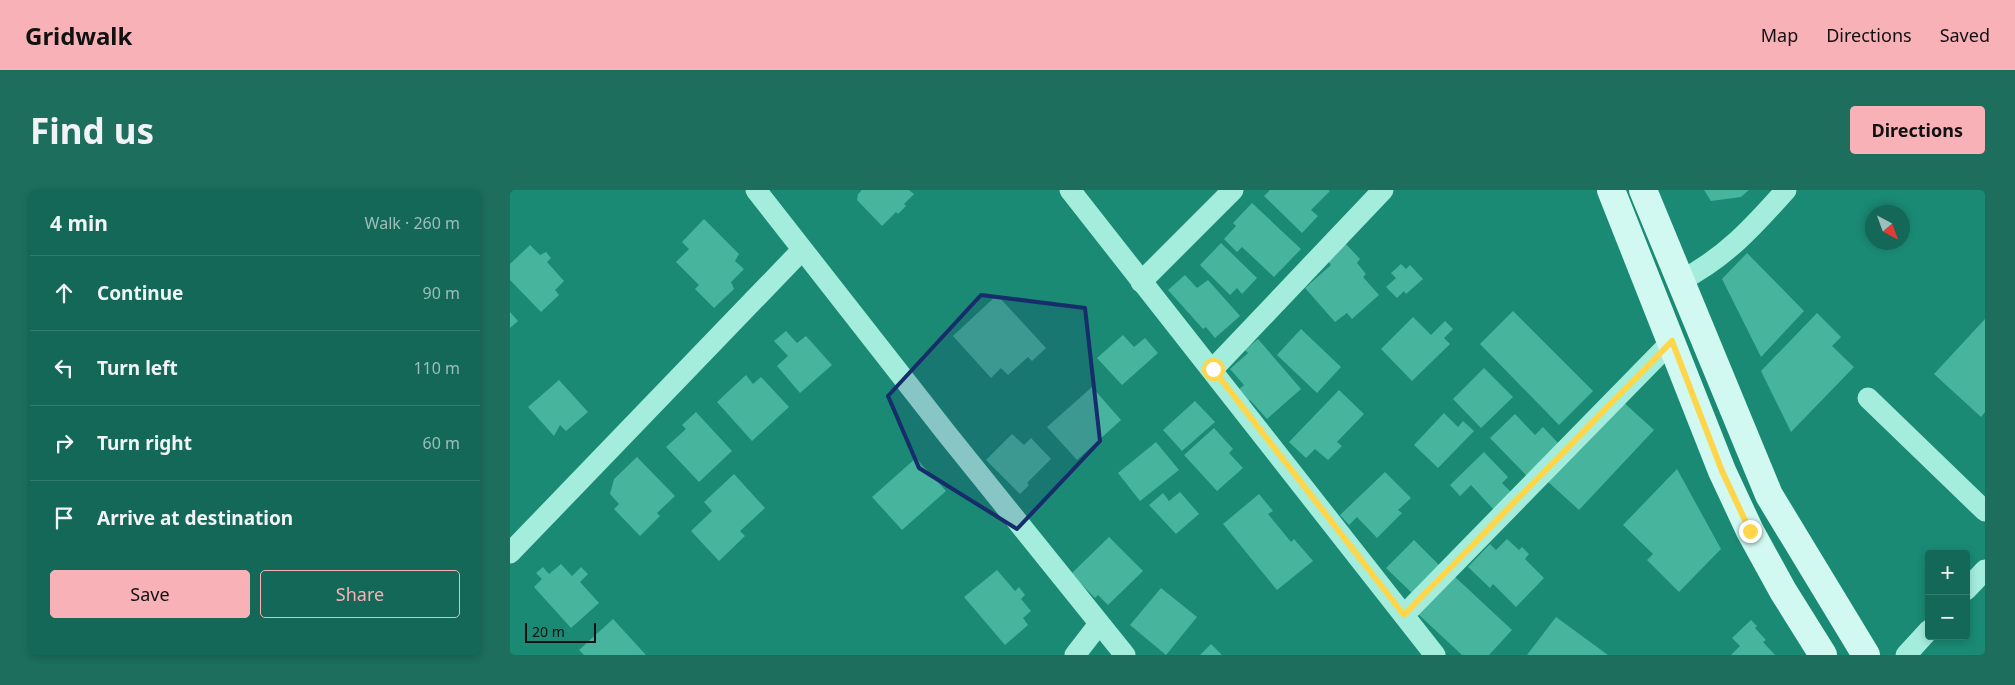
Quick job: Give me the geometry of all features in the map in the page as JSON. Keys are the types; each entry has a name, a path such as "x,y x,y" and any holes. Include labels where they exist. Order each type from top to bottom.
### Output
{"main road":[{"path":"1611,190 1722,471 1750,531 1783,591 1823,655"},
{"path":"1643,190 1769,495 1866,655"}],"street":[{"path":"756,190 1125,655"},
{"path":"1070,190 1213,369 1436,655"},
{"path":"1142,282 1233,190"},
{"path":"1213,369 1384,190"},
{"path":"1680,281 1706,268 1751,230 1786,190"},
{"path":"510,553 802,250"},
{"path":"1404,615 1672,341"},
{"path":"1868,398 1985,511"},
{"path":"1970,586 1985,570"},
{"path":"1075,655 1099,624"},
{"path":"1906,655 1925,634"}],"highlighted area":[{"path":"981,295 1085,308 1100,441 1017,529 919,468 888,396"}],"building":[{"path":"862,190 909,190 914,194 904,204 906,206 898,214 896,212 882,226 857,200 858,194"},
{"path":"1270,190 1330,191 1311,210 1318,216 1302,233 1264,196"},
{"path":"1704,190 1749,190 1741,197 1711,201"},
{"path":"1252,203 1301,249 1274,277 1242,247 1237,252 1224,239 1236,226 1233,223"},
{"path":"704,219 739,254 735,261 744,269 731,282 734,289 714,308 695,289 699,285 676,262 689,249 682,242"},
{"path":"1221,243 1257,278 1242,294 1237,288 1230,295 1200,265"},
{"path":"1345,243 1360,259 1357,263 1366,274 1363,277 1379,295 1352,319 1347,313 1335,322 1305,288 1331,265 1327,260"},
{"path":"530,245 540,255 546,252 551,258 547,262 564,281 555,290 559,295 541,312 510,280 510,264"},
{"path":"1747,253 1804,311 1761,357 1722,279"},
{"path":"1401,264 1406,269 1410,265 1423,279 1406,294 1404,291 1397,298 1386,287 1396,278 1391,273"},
{"path":"1185,275 1197,288 1208,280 1240,316 1215,338 1206,327 1203,329 1168,290"},
{"path":"997,295 1046,348 1032,361 1028,357 1008,375 1001,368 991,378 953,336"},
{"path":"1513,311 1593,391 1559,425 1480,344"},
{"path":"510,312 518,321 510,328"},
{"path":"1817,313 1841,337 1832,346 1854,367 1791,432 1761,371"},
{"path":"1413,317 1431,335 1445,321 1453,329 1444,338 1450,344 1412,381 1381,349"},
{"path":"1985,319 1985,412 1981,417 1934,374"},
{"path":"1301,329 1341,367 1317,393 1277,355"},
{"path":"786,331 797,343 806,336 832,365 800,393 777,366 788,356 774,341"},
{"path":"1123,335 1134,347 1145,338 1158,353 1122,385 1097,358"},
{"path":"1258,339 1301,389 1267,419 1250,400 1246,404 1236,392 1244,385 1230,369 1248,353 1245,350"},
{"path":"1484,368 1513,397 1481,428 1453,399"},
{"path":"746,375 753,384 761,377 789,407 752,441 717,402"},
{"path":"559,380 588,412 566,431 560,425 554,436 528,407"},
{"path":"1092,387 1121,420 1077,460 1047,427"},
{"path":"1339,390 1364,414 1337,442 1342,446 1328,460 1315,449 1306,458 1289,442"},
{"path":"1621,400 1654,430 1579,510 1546,480"},
{"path":"1195,401 1215,422 1182,451 1163,430"},
{"path":"696,412 732,451 699,482 666,447 686,429 682,425"},
{"path":"1444,413 1458,427 1463,421 1474,431 1438,468 1414,445"},
{"path":"1515,414 1535,435 1543,427 1559,444 1527,476 1490,438"},
{"path":"1214,428 1233,449 1229,453 1243,468 1217,491 1184,455"},
{"path":"1012,434 1024,445 1031,438 1051,459 1027,483 1029,485 1020,494 986,460"},
{"path":"1156,442 1179,470 1140,501 1118,473"},
{"path":"1484,452 1508,477 1502,483 1512,493 1494,510 1471,485 1460,496 1450,485"},
{"path":"637,457 675,496 657,513 660,516 640,536 614,509 619,504 610,494 614,479"},
{"path":"916,458 946,491 902,530 872,497"},
{"path":"1677,469 1721,549 1679,592 1647,560 1653,554 1623,525"},
{"path":"1385,472 1411,498 1398,510 1402,513 1377,538 1357,517 1349,525 1340,515"},
{"path":"734,474 765,508 740,531 745,536 719,561 691,531 712,511 704,502"},
{"path":"1180,492 1199,514 1176,534 1149,505 1163,493 1169,501"},
{"path":"1259,494 1273,511 1268,514 1291,542 1294,539 1313,561 1277,590 1223,524"},
{"path":"1109,537 1143,571 1108,605 1098,595 1095,598 1071,574"},
{"path":"1507,539 1519,550 1522,547 1529,554 1525,559 1544,578 1516,607 1493,584 1490,588 1468,567 1490,544 1496,550"},
{"path":"1414,540 1439,565 1412,593 1386,568"},
{"path":"561,564 572,576 581,567 588,574 580,582 599,603 571,628 534,587 542,579 536,573 543,567 549,574"},
{"path":"997,570 1015,591 1019,587 1025,595 1021,599 1031,611 1023,618 1028,625 1005,645 964,597"},
{"path":"1453,575 1512,630 1489,655 1462,655 1418,614"},
{"path":"1161,588 1197,617 1166,655 1130,625"},
{"path":"1556,617 1608,655 1527,655"},
{"path":"613,619 646,655 584,655 579,650"},
{"path":"1751,620 1757,626 1755,628 1766,640 1763,642 1775,655 1731,655 1740,646 1732,638"},
{"path":"1211,644 1222,655 1200,655"}],"route":[{"path":"1213,369 1404,615 1672,341 1722,471 1750,531"}]}
